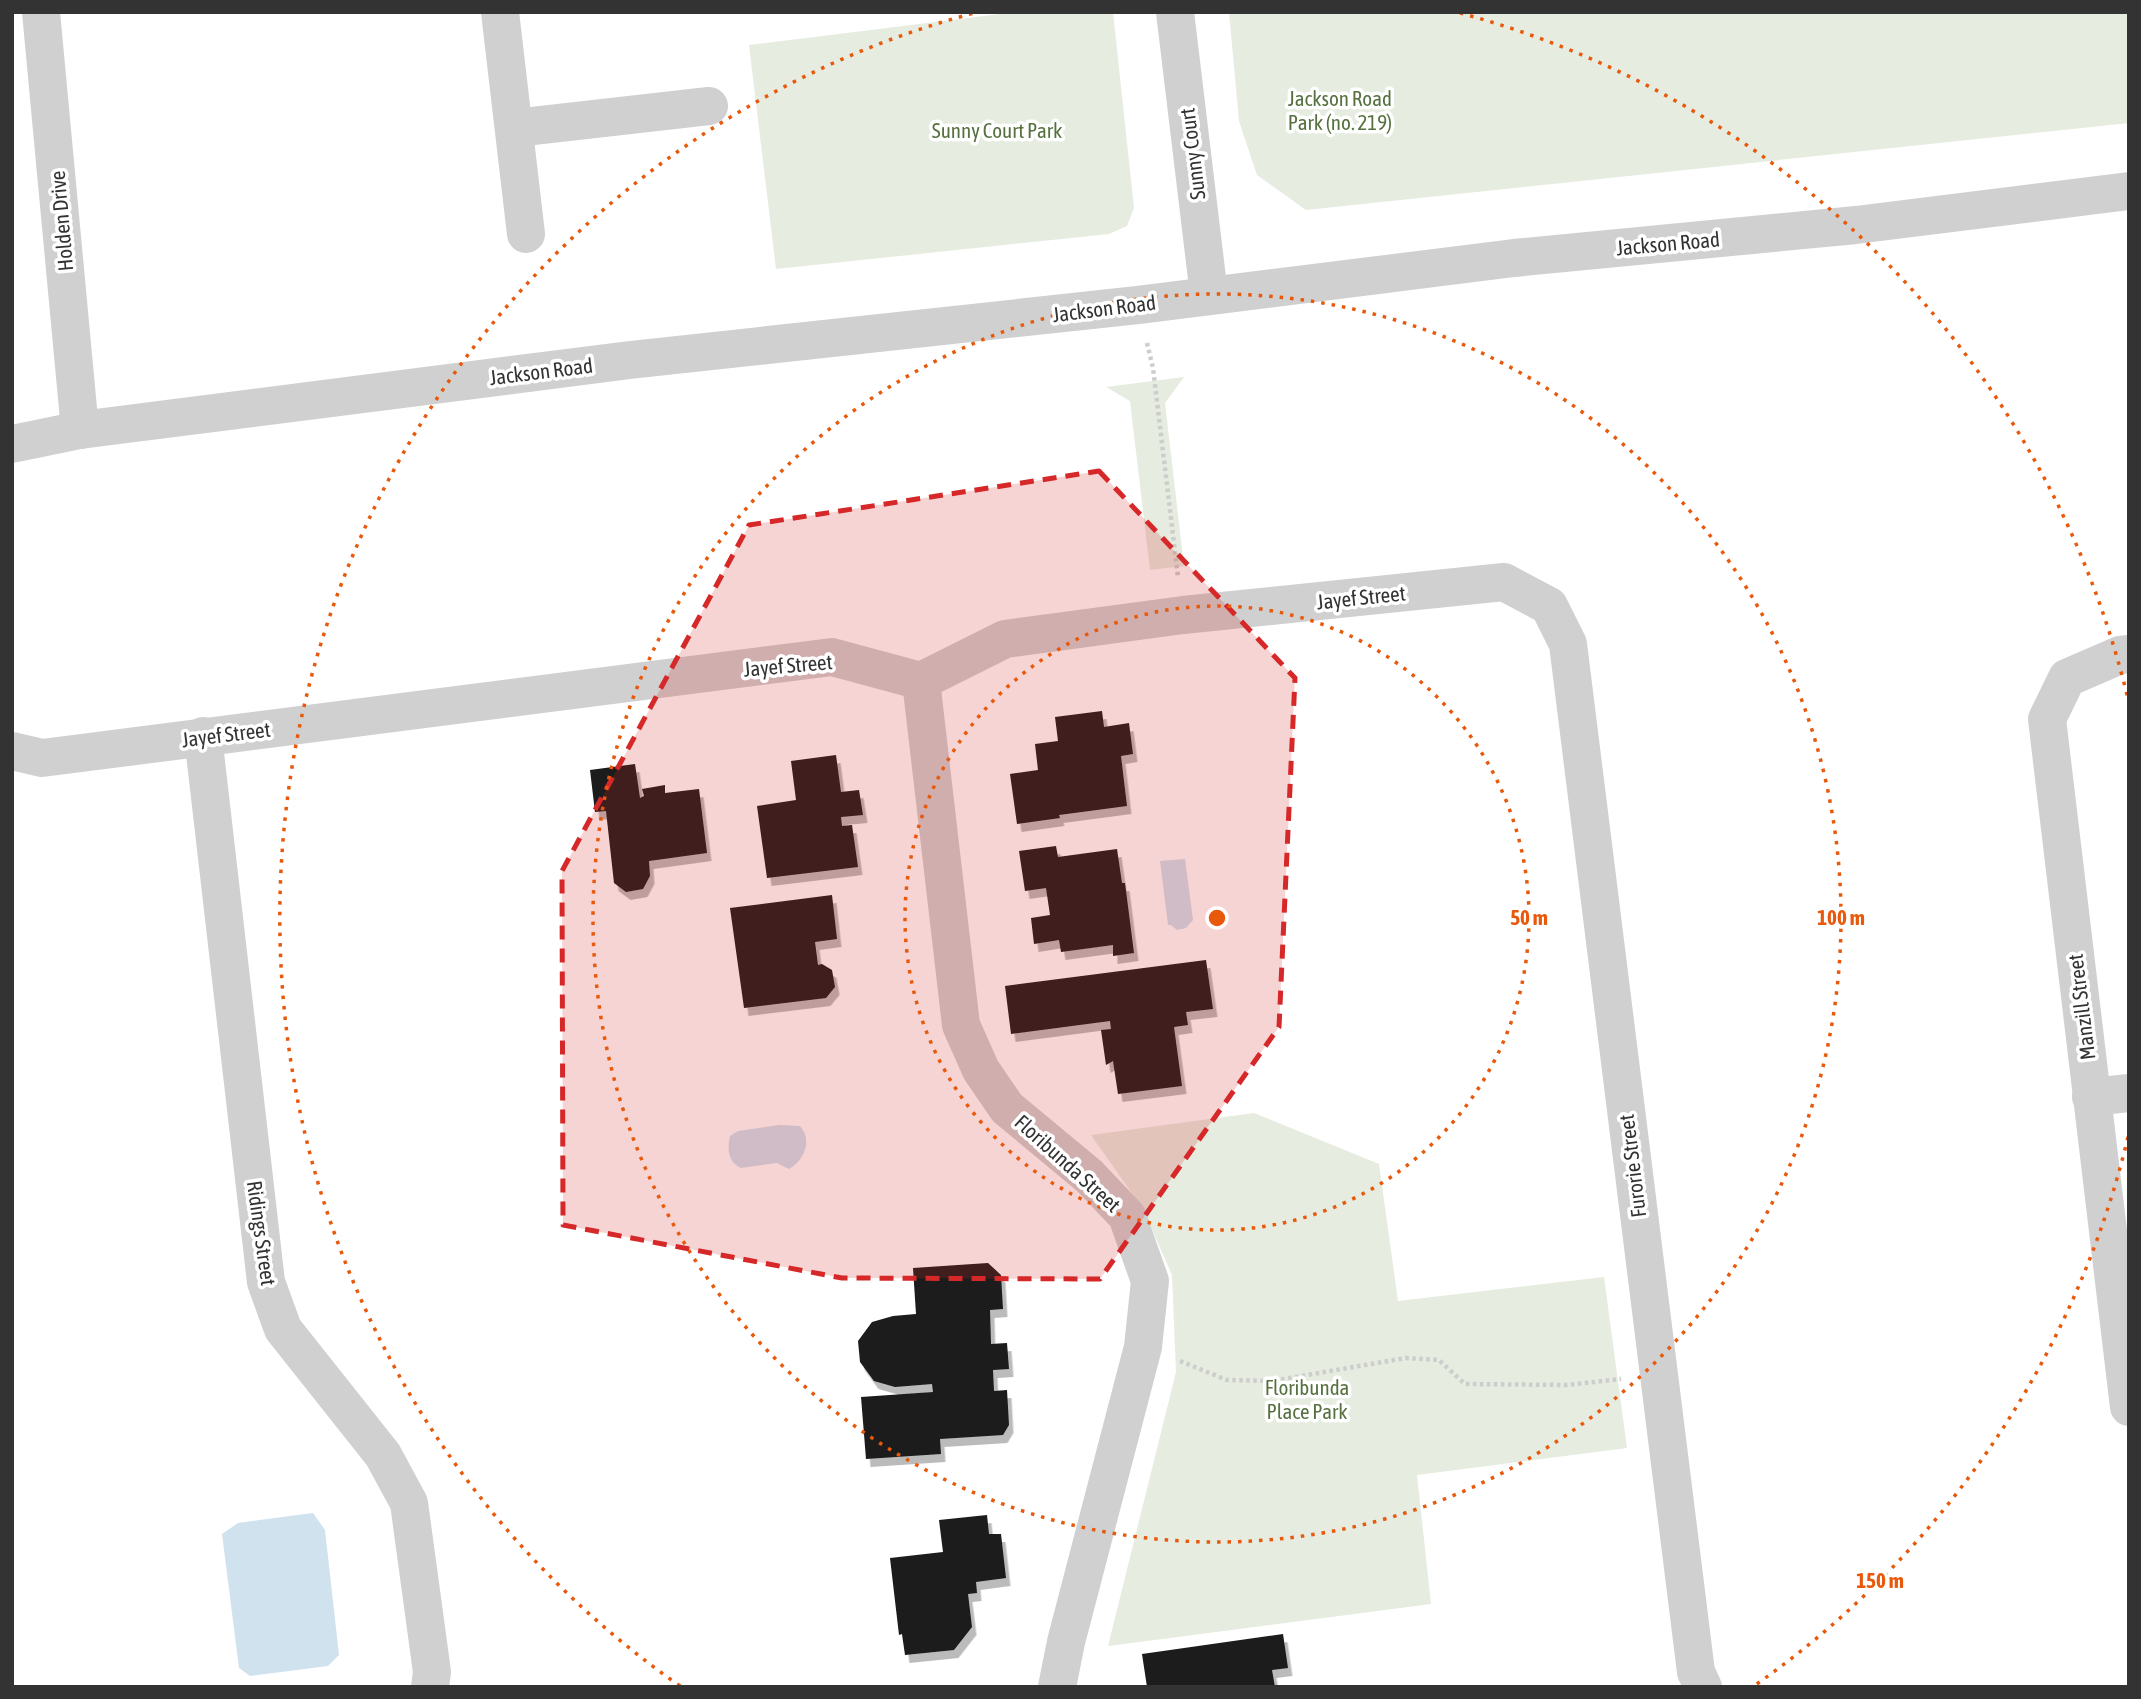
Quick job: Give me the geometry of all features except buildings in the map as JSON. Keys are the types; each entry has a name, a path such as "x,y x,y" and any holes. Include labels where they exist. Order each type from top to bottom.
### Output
{"street":[{"name":"Holden Drive","path":"41,12 80,430"},
{"path":"500,12 526,234"},
{"name":"Sunny Court","path":"1175,12 1209,295"},
{"path":"515,128 709,106"},
{"name":"Jackson Road","path":"12,444 80,430 616,362 1138,305 1514,258 1856,225 2129,191"},
{"name":"Jackson Road","path":"12,430 80,430"},
{"name":"Jayef Street","path":"12,751 42,758 832,657 921,681 1005,639 1183,615 1504,582 1549,606 1568,644"},
{"name":"Furorie Street","path":"1568,644 1696,1672 1703,1687"},
{"name":"Manzill Street","path":"2129,654 2120,655 2067,678 2047,719 2129,1407"},
{"name":"Floribunda Street","path":"921,681 961,1025 981,1070 1007,1108 1089,1176 1127,1216 1150,1281 1143,1347 1066,1642 1057,1687"},
{"name":"Ridings Street","path":"203,736 266,1282 283,1329 383,1455 409,1503 432,1672 430,1687"},
{"path":"2091,1097 2129,1093"}],"path":[{"path":"1138,305 1153,368 1183,615"},
{"path":"1143,1347 1227,1380 1272,1381 1406,1358 1439,1360 1465,1384 1567,1385 1660,1374"}],"highlighted area":[{"path":"1099,471 1295,678 1279,1027 1100,1279 842,1278 563,1225 562,871 749,525"}],"green space":[{"name":"Sunny Court Park","path":"1016,12 1113,12 1134,208 1127,226 1109,234 776,269 749,45"},
{"name":"Jackson Road Park (no. 219)","path":"1229,12 2129,12 2129,123 1306,210 1257,175 1239,121"},
{"path":"1184,377 1165,403 1184,566 1150,570 1130,401 1106,387"},
{"name":"Floribunda Place Park","path":"1254,1113 1379,1164 1398,1301 1604,1277 1627,1448 1417,1475 1431,1604 1108,1646 1176,1372 1172,1275 1143,1209 1091,1135"}],"water":[{"path":"1185,859 1193,920 1186,928 1177,930 1168,925 1160,861"},
{"path":"779,1125 800,1126 804,1132 805,1150 799,1161 789,1169 777,1163 741,1168 733,1162 729,1150 730,1136 738,1131"},
{"path":"313,1513 325,1530 339,1655 328,1666 250,1676 239,1668 222,1534 238,1523"}]}
